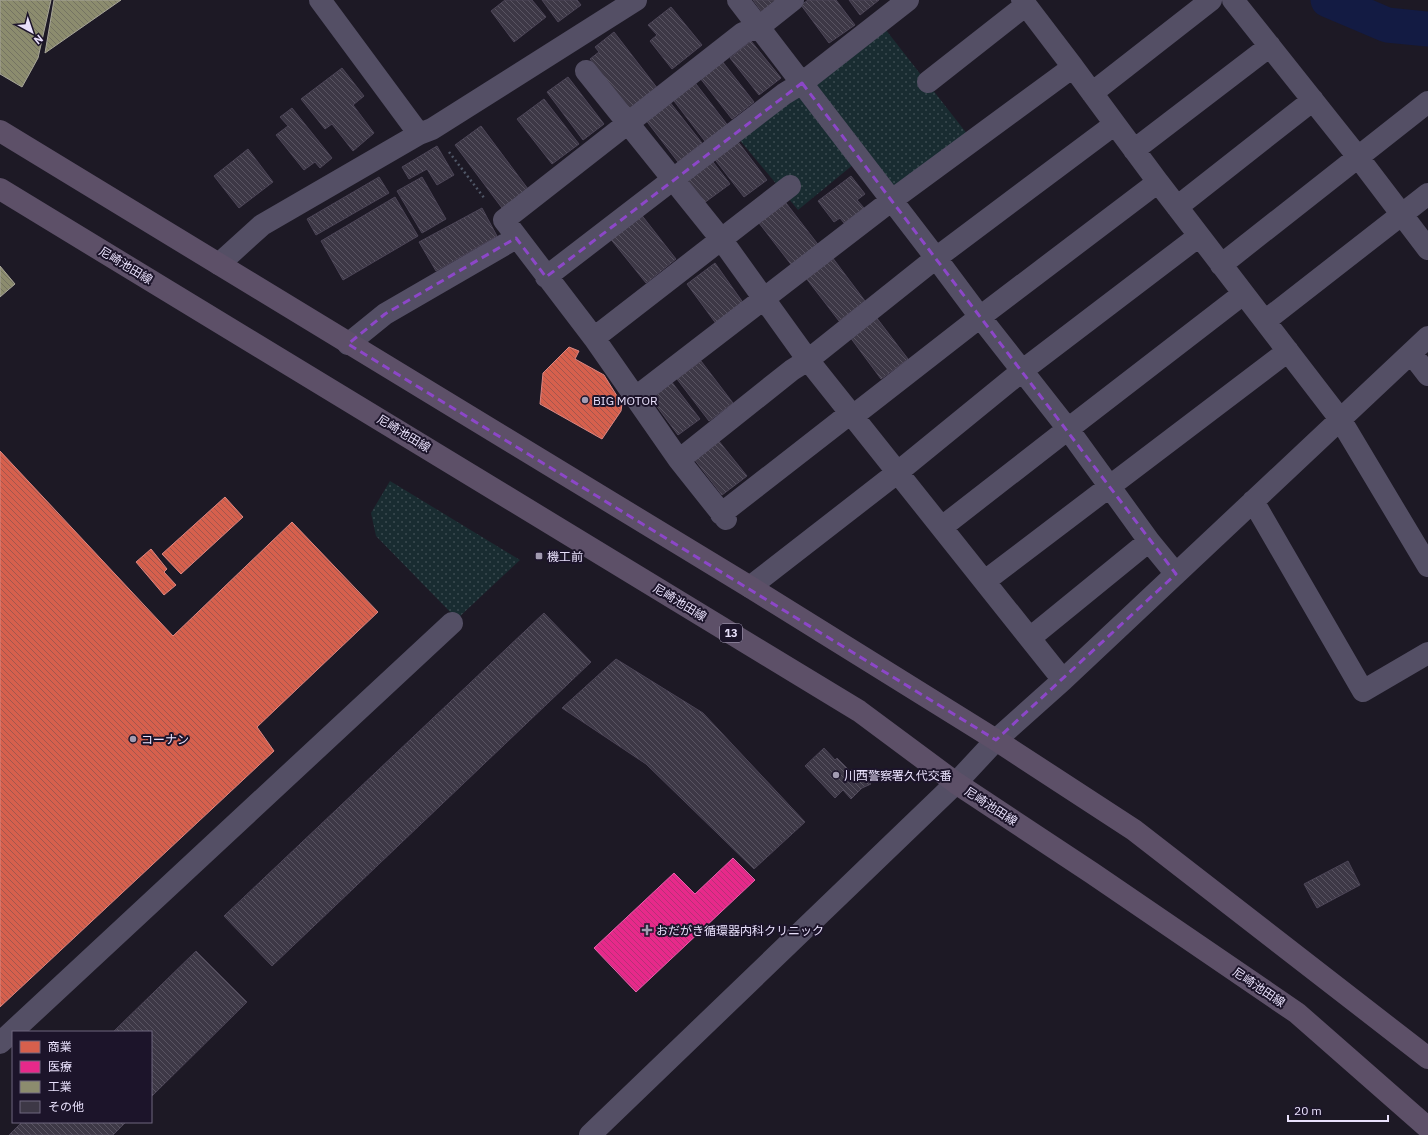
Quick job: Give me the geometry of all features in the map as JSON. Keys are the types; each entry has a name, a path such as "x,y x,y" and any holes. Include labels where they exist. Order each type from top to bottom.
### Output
{"main road":[{"path":"0,132 750,586 996,740 1134,830 1428,1058"},
{"name":"尼崎池田線","path":"0,189 859,711 956,783 1092,873 1297,1013 1428,1128"}],"street":[{"path":"320,0 425,131"},
{"path":"219,264 262,225 425,131 613,6 636,0"},
{"path":"738,0 980,317 1023,370 1068,429 1149,541 1176,574"},
{"path":"348,344 385,314 510,229 627,122 743,34 759,27 793,0"},
{"path":"546,277 673,181 784,94 802,83 908,0"},
{"path":"1092,93 1211,0"},
{"path":"1233,0 1358,157 1428,249"},
{"path":"928,82 1024,2 1158,182 1340,419 1428,566"},
{"path":"1134,150 1270,46"},
{"path":"636,397 892,200 1073,67"},
{"path":"586,71 721,239 808,360 1063,680"},
{"path":"1177,207 1313,100"},
{"path":"1221,265 1428,102"},
{"path":"679,460 936,258 1115,124"},
{"path":"510,229 594,338 679,460 724,516 843,419 853,416 980,317 1158,182"},
{"path":"594,338 790,186"},
{"path":"1265,321 1428,194"},
{"path":"750,586 898,472 1023,370 1199,236"},
{"path":"942,527 1243,294"},
{"path":"590,1135 956,783 996,740 1063,680 1428,337"},
{"path":"985,582 1288,351"},
{"path":"1411,353 1428,376"},
{"path":"1252,502 1363,691 1428,653"},
{"path":"1030,638 1149,541"},
{"path":"13,1031 452,623"},
{"path":"0,1043 12,1032"}],"path":[{"path":"425,131 510,229"}],"highlighted area":[{"path":"802,83 1176,574 996,740 348,344 385,314 516,238 546,277"}],"green space":[{"path":"882,25 968,135 894,192 808,83"},
{"path":"796,92 854,164 798,210 738,138"},
{"path":"390,481 520,560 457,619 376,536 371,513"}],"building: 商業":[{"path":"569,347 579,351 575,359 604,375 622,404 621,411 602,439 540,404 543,373"},
{"name":"コーナン","path":"0,451 173,636 292,522 378,612 257,727 274,751 0,1007"},
{"path":"225,497 243,517 181,574 162,554"},
{"path":"151,549 167,569 164,572 176,585 164,595 136,562"}],"building: 医療":[{"path":"733,858 755,880 636,992 594,948 674,873 695,894"}],"building: 工業":[{"path":"0,0 51,0 38,58 22,87 0,74"},
{"path":"54,0 121,0 45,53"},
{"path":"0,266 15,284 0,297"}],"building: その他":[{"path":"505,0 532,0 546,17 514,42 491,11"},
{"path":"542,0 577,0 581,5 558,22"},
{"path":"753,0 779,0 762,12"},
{"path":"808,0 836,0 855,25 829,43 801,5"},
{"path":"849,0 879,0 860,15"},
{"path":"671,7 702,45 672,69 650,41 657,35 648,25"},
{"path":"614,32 658,89 630,111 590,59 599,52 595,47"},
{"path":"751,41 781,78 759,95 730,58"},
{"path":"722,61 754,102 732,119 700,78"},
{"path":"342,68 364,96 353,105 374,133 353,151 332,124 325,129 301,99"},
{"path":"568,77 604,124 583,140 547,92"},
{"path":"693,80 729,127 707,144 671,97"},
{"path":"544,99 579,144 552,164 517,119"},
{"path":"669,101 702,143 678,162 645,119"},
{"path":"292,108 332,158 320,168 315,162 304,170 276,135 288,126 280,117"},
{"path":"481,126 528,189 502,208 455,145"},
{"path":"736,139 767,180 744,197 713,157"},
{"path":"437,146 454,175 437,185 427,169 409,179 402,167"},
{"path":"248,149 273,182 239,208 214,176"},
{"path":"710,158 730,184 704,203 684,177"},
{"path":"851,176 865,194 857,200 864,208 844,223 840,218 834,222 818,201"},
{"path":"379,177 389,193 316,235 307,219"},
{"path":"422,177 446,219 422,233 397,191"},
{"path":"395,197 418,236 343,280 321,241"},
{"path":"786,203 820,247 793,267 759,223"},
{"path":"482,208 497,236 436,271 419,242"},
{"path":"640,213 676,259 646,283 609,237"},
{"path":"832,257 865,301 839,321 806,278"},
{"path":"715,263 744,304 717,325 687,284"},
{"path":"876,317 908,359 881,379 850,337"},
{"path":"701,361 733,403 709,421 677,379"},
{"path":"671,381 700,419 678,435 650,397"},
{"path":"718,440 747,476 722,495 694,459"},
{"path":"544,613 591,662 272,966 224,916"},
{"path":"616,659 703,713 805,822 754,869 646,764 562,708"},
{"name":"川西警察署久代交番","path":"824,748 835,760 837,758 850,771 852,769 862,779 871,784 862,788 851,799 843,790 835,798 805,766"},
{"path":"1348,861 1360,885 1317,908 1304,884"},
{"path":"196,951 247,1002 152,1096 152,1031 114,1031"},
{"path":"21,1123 125,1123 113,1135 9,1135"}],"waterway":[{"path":"1328,0 1387,25 1428,29"}],"place":[{"name":"BIG MOTOR","path":"585,400"},
{"name":"機工前","path":"539,556"},
{"name":"コーナン","path":"133,739"},
{"name":"川西警察署久代交番","path":"836,775"},
{"name":"おだがき循環器内科クリニック","path":"647,930"}]}
